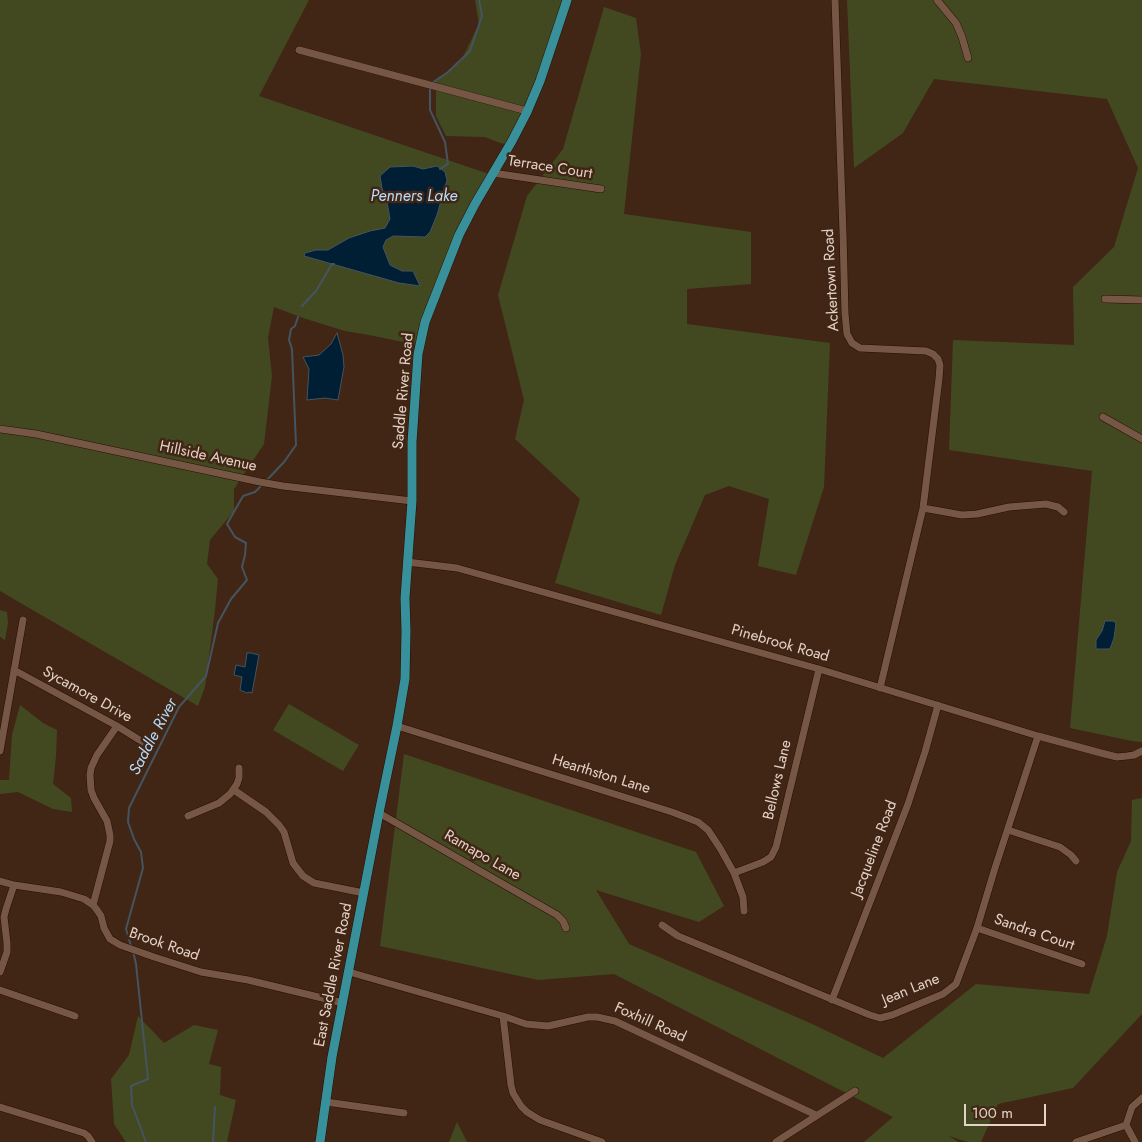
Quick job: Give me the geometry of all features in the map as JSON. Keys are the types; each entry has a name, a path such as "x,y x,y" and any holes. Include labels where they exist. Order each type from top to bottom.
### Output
{"main road":[{"name":"Saddle River Road","path":"379,813 405,679 407,562 412,501 412,442 418,354 425,322 459,235 527,111 540,81 568,0"},
{"name":"East Saddle River Road","path":"320,1142 332,1057 379,813"}],"street":[{"name":"Ackertown Road","path":"835,0 847,334 852,343 860,348 926,351 933,354 938,359 940,365 923,508 880,688"},
{"path":"939,1 956,23 968,58"},
{"path":"299,50 527,111"},
{"name":"Terrace Court","path":"494,173 601,190"},
{"path":"1104,299 1142,300"},
{"path":"1103,417 1142,439"},
{"name":"Hillside Avenue","path":"0,429 36,434 260,482 412,501"},
{"path":"923,508 962,515 977,514 1009,507 1046,504 1058,507 1064,512"},
{"name":"Pinebrook Road","path":"407,562 457,568 819,669 1038,736 1101,753 1117,757 1134,755 1142,751"},
{"path":"0,751 23,620"},
{"name":"Bellows Lane","path":"734,873 763,862 771,857 776,847 819,669"},
{"name":"Sycamore Drive","path":"14,670 117,726 146,744"},
{"name":"Jacqueline Road","path":"832,1000 908,804 938,705"},
{"path":"0,881 64,893 84,899 93,905 110,835 107,821 91,790 90,775 93,761 117,726"},
{"name":"Hearthston Lane","path":"397,726 672,812 698,822 708,830 734,873 743,897 744,911"},
{"name":"Jean Lane","path":"662,925 678,936 870,1016 880,1018 892,1015 943,994 956,984 977,928 1038,736"},
{"path":"188,816 219,803 234,790 239,778 240,768"},
{"path":"234,790 266,812 279,825 284,832 293,863 303,876 319,884 364,893"},
{"name":"Ramapo Lane","path":"379,813 557,915 563,921 566,928"},
{"path":"1008,830 1060,847 1076,860"},
{"path":"0,972 7,952 4,917 14,885"},
{"name":"Brook Road","path":"93,905 101,916 104,928 110,939 128,948 201,972 256,982 343,1002"},
{"name":"Sandra Court","path":"977,928 1082,964"},
{"name":"Foxhill Road","path":"349,972 526,1024 537,1026 558,1024 588,1017 615,1021 816,1115"},
{"path":"0,990 76,1016"},
{"path":"504,1016 511,1085 513,1093 521,1106 540,1120 602,1142"},
{"path":"776,1142 855,1090"},
{"path":"1135,1142 1126,1125 1132,1107 1142,1098"},
{"path":"326,1102 404,1113"},
{"path":"0,1107 84,1133 92,1142"},
{"path":"1076,1142 1126,1125"}],"green space":[{"path":"0,0 309,0 259,96 489,174 418,345 345,331 274,307 268,338 272,376 264,444 234,489 234,511 210,540 207,564 218,579 205,687 198,706 0,591"},
{"path":"475,0 570,0 511,145 485,137 446,136 436,116 436,81 461,61 479,24"},
{"path":"847,0 1142,0 1142,742 1070,728 1092,471 949,450 953,340 1074,345 1073,287 1114,247 1138,168 1107,99 934,79 903,133 854,168"},
{"path":"604,7 636,18 641,54 624,214 751,232 751,284 687,289 687,324 830,343 824,487 796,575 758,566 769,499 729,486 705,495 675,565 661,615 555,583 580,499 515,439 524,400 498,295 527,196 563,149"},
{"path":"0,610 7,612 8,623 5,640 0,637"},
{"path":"289,704 359,745 343,771 273,730"},
{"path":"20,705 43,723 57,730 53,784 71,798 72,812 53,809 18,792 0,794 0,780 9,780 12,735"},
{"path":"404,754 696,852 724,906 699,922 596,890 629,944 810,1023 883,1058 976,984 1089,994 1107,936 1117,872 1131,841 1132,800 1142,798 1142,1014 1073,1088 998,1104 981,1142 968,1142 949,1136 958,1142 864,1142 893,1117 614,974 538,980 380,946"},
{"path":"138,1016 164,1043 194,1025 218,1030 209,1064 221,1067 220,1095 236,1100 227,1142 126,1142 114,1124 111,1079 129,1055"},
{"path":"457,1122 467,1142 449,1142"}],"water":[{"name":"Penners Lake","path":"413,166 423,169 437,166 445,172 447,180 437,215 430,232 425,237 393,236 386,240 383,247 390,265 402,271 413,271 420,286 399,283 304,256 305,253 316,250 328,250 349,238 385,228 390,219 380,176 390,167"},
{"path":"337,333 344,367 338,400 325,398 307,400 309,369 303,357 319,355 331,344"},
{"path":"1105,621 1116,623 1114,638 1110,649 1096,649 1096,640 1102,631"},
{"path":"247,653 259,655 252,693 240,690 242,677 234,675 236,665 245,667"}],"waterway":[{"name":"Saddle River","path":"432,83 448,72 470,51 482,16 479,0"},
{"name":"Saddle River","path":"430,87 430,110 445,142 448,164 440,169"},
{"name":"Saddle River","path":"302,306 316,291 332,264 334,264"},
{"name":"Saddle River","path":"267,480 284,462 296,445 292,349 289,340 291,329 295,326 298,317"},
{"name":"Saddle River","path":"131,946 126,929 143,868 141,852 128,822 129,808 179,707 206,676 218,623 231,599 247,580 242,567 246,543 235,537 227,524 243,496 255,492 262,485"},
{"name":"Saddle River","path":"133,951 148,1079 131,1086 132,1105 146,1142"},
{"path":"213,1142 215,1107"}]}
